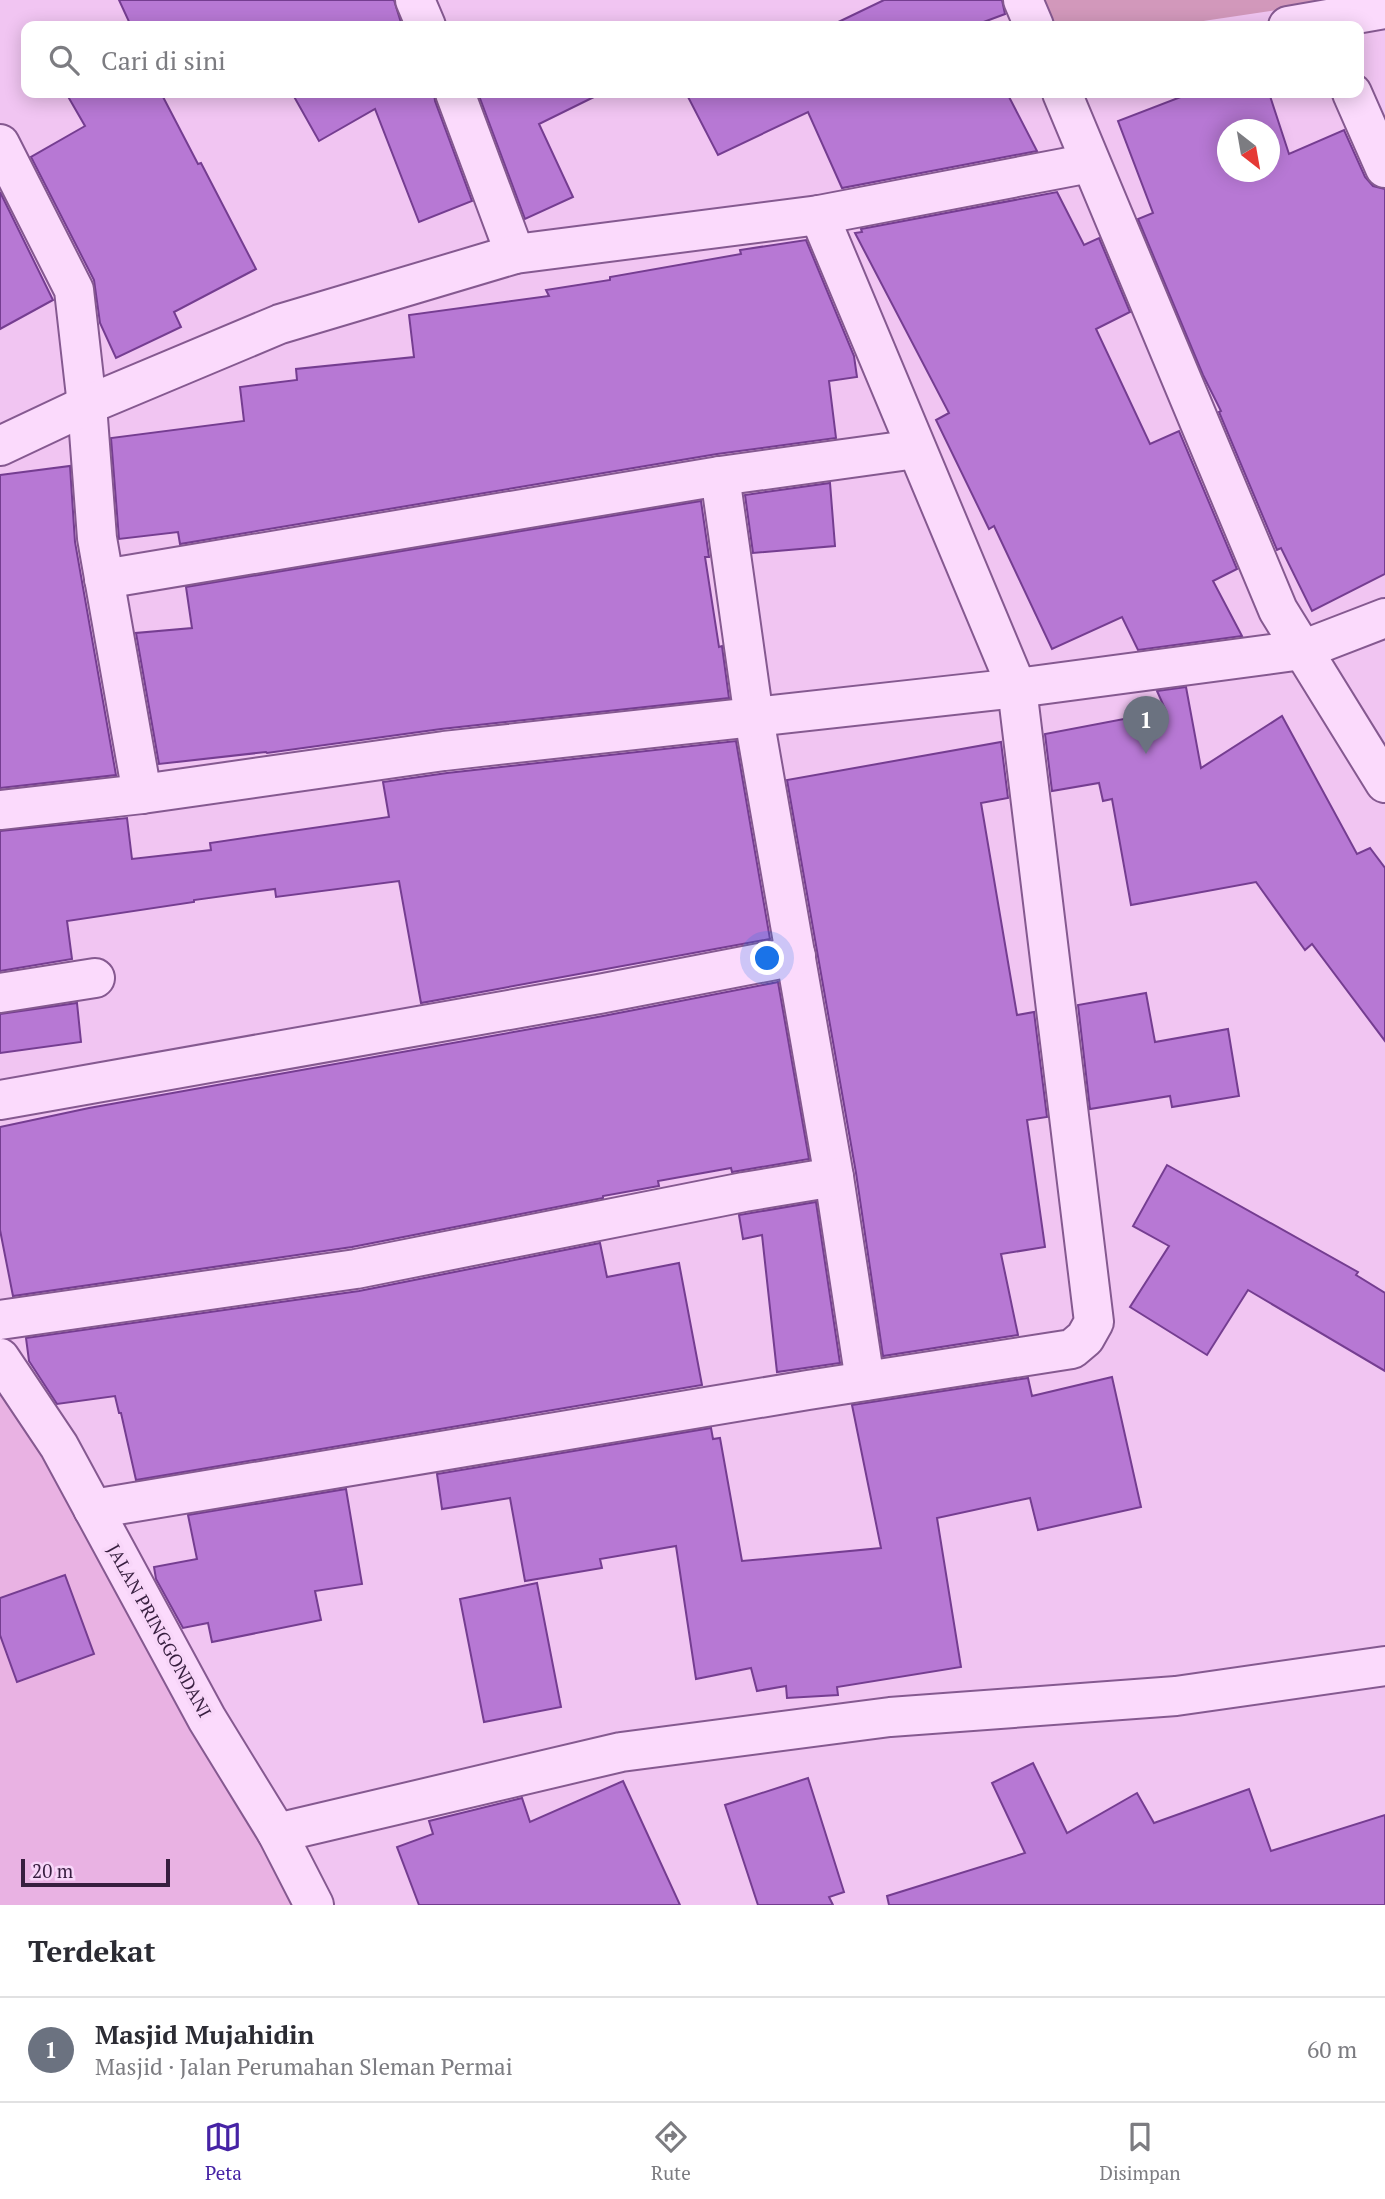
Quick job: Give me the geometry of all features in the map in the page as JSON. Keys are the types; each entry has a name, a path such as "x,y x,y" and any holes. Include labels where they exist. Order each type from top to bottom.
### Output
{"street":[{"path":"415,0 424,21"},
{"path":"1023,0 1032,21"},
{"path":"1326,21 1385,9"},
{"path":"457,98 515,254"},
{"path":"1064,98 1278,610 1385,783"},
{"path":"1354,98 1385,169"},
{"path":"0,144 75,290 97,538 142,794"},
{"path":"0,446 87,405 280,324 515,254 820,215 1090,163"},
{"path":"93,1509 1072,1349 1086,1338 1094,1322 1017,688 820,215"},
{"path":"104,579 720,475 916,449"},
{"path":"720,475 754,718 834,1177 865,1381"},
{"path":"0,810 142,794 444,751 1017,688 1302,650 1385,618"},
{"path":"0,1100 599,994 796,956"},
{"path":"0,993 95,978"},
{"path":"0,1320 356,1269 744,1192 834,1177"},
{"name":"JALAN PRINGGONDANI","path":"0,1358 59,1446 207,1719 277,1833 314,1905"},
{"path":"277,1833 621,1752 877,1718 1176,1696 1385,1666"}],"shaded area":[{"path":"1036,0 1343,0 1203,21 1045,21"},
{"path":"0,1358 314,1905 0,1905"}],"building":[{"path":"119,0 394,0 400,21 129,21"},
{"path":"884,0 1002,0 1005,14 986,21 840,21"},
{"path":"69,98 164,98 256,269 174,312 181,327 116,358 100,323 94,280 31,157 85,126"},
{"path":"295,98 435,98 472,201 419,222 375,109 319,141"},
{"path":"480,98 592,98 539,124 573,197 525,219"},
{"path":"689,98 1010,98 1037,151 842,188 808,112 718,155"},
{"path":"1178,98 1271,98 1278,119 1217,119 1217,182 1280,182 1280,127 1289,154 1344,130 1365,177 1373,186 1385,189 1385,574 1312,611 1281,548 1277,550 1219,412 1221,411 1203,375 1138,219 1153,213 1118,121"},
{"path":"0,192 53,300 0,329"},
{"path":"1057,192 1084,245 1099,238 1130,312 1096,329 1150,444 1179,431 1237,569 1213,581 1242,636 1138,650 1122,617 1052,649 994,526 989,529 936,420 949,413 855,233 862,232 861,229"},
{"path":"806,240 854,356 857,377 829,381 836,438 717,454 180,544 178,532 119,539 111,438 244,421 240,387 297,380 296,369 414,357 409,315 549,296 546,290 741,254 740,250"},
{"path":"70,466 75,542 116,775 0,788 0,475"},
{"path":"830,483 835,546 753,553 745,495"},
{"path":"701,501 709,557 705,557 729,698 441,729 267,753 159,764 136,633 192,628 186,587"},
{"path":"1186,687 1201,768 1282,716 1357,854 1370,848 1385,868 1385,1041 1312,944 1305,950 1256,882 1131,905 1112,799 1103,801 1099,783 1052,791 1045,734 1166,711 1157,691"},
{"path":"736,741 770,939 421,1003 399,881 276,897 275,889 67,921 72,959 0,971 0,831 127,818 132,859 211,850 210,843 389,817 383,782"},
{"path":"1001,742 1008,798 981,803 1017,1015 1034,1012 1047,1117 1027,1120 1045,1247 1001,1254 1018,1335 883,1356 856,1173 787,780"},
{"path":"778,982 809,1159 732,1172 731,1168 658,1181 659,1186 352,1247 13,1296 0,1230 0,1127 89,1108"},
{"path":"1146,993 1155,1042 1228,1029 1239,1096 1172,1107 1170,1096 1090,1109 1078,1005"},
{"path":"77,1003 81,1042 0,1053 0,1014"},
{"path":"1167,1165 1358,1272 1356,1275 1385,1293 1385,1371 1248,1290 1207,1355 1130,1307 1169,1246 1133,1226"},
{"path":"816,1202 840,1363 777,1372 762,1235 743,1239 739,1215"},
{"path":"600,1243 607,1277 679,1263 702,1385 136,1480 115,1396 57,1404 29,1361 26,1338 359,1291"},
{"path":"1112,1377 1141,1507 1038,1530 1030,1498 937,1518 961,1667 837,1687 838,1695 787,1698 786,1686 757,1691 751,1668 696,1679 676,1546 600,1559 602,1568 525,1581 510,1498 442,1509 437,1474 711,1428 713,1439 720,1438 742,1561 881,1548 852,1405 1028,1378 1032,1396"},
{"path":"346,1489 362,1584 315,1591 321,1620 212,1642 208,1623 183,1628 156,1579 154,1567 197,1559 188,1515"},
{"path":"65,1575 94,1654 17,1682 0,1635 0,1598"},
{"path":"537,1583 561,1707 484,1722 460,1599"},
{"path":"1033,1763 1067,1833 1137,1793 1154,1823 1249,1789 1271,1851 1385,1815 1385,1905 889,1905 887,1896 1025,1853 992,1783"},
{"path":"808,1778 844,1892 829,1897 833,1905 758,1905 725,1805"},
{"path":"623,1781 680,1905 419,1905 397,1847 433,1834 429,1821 522,1798 530,1822"}],"place":[{"name":"Masjid Mujahidin","path":"1146,754"}]}
